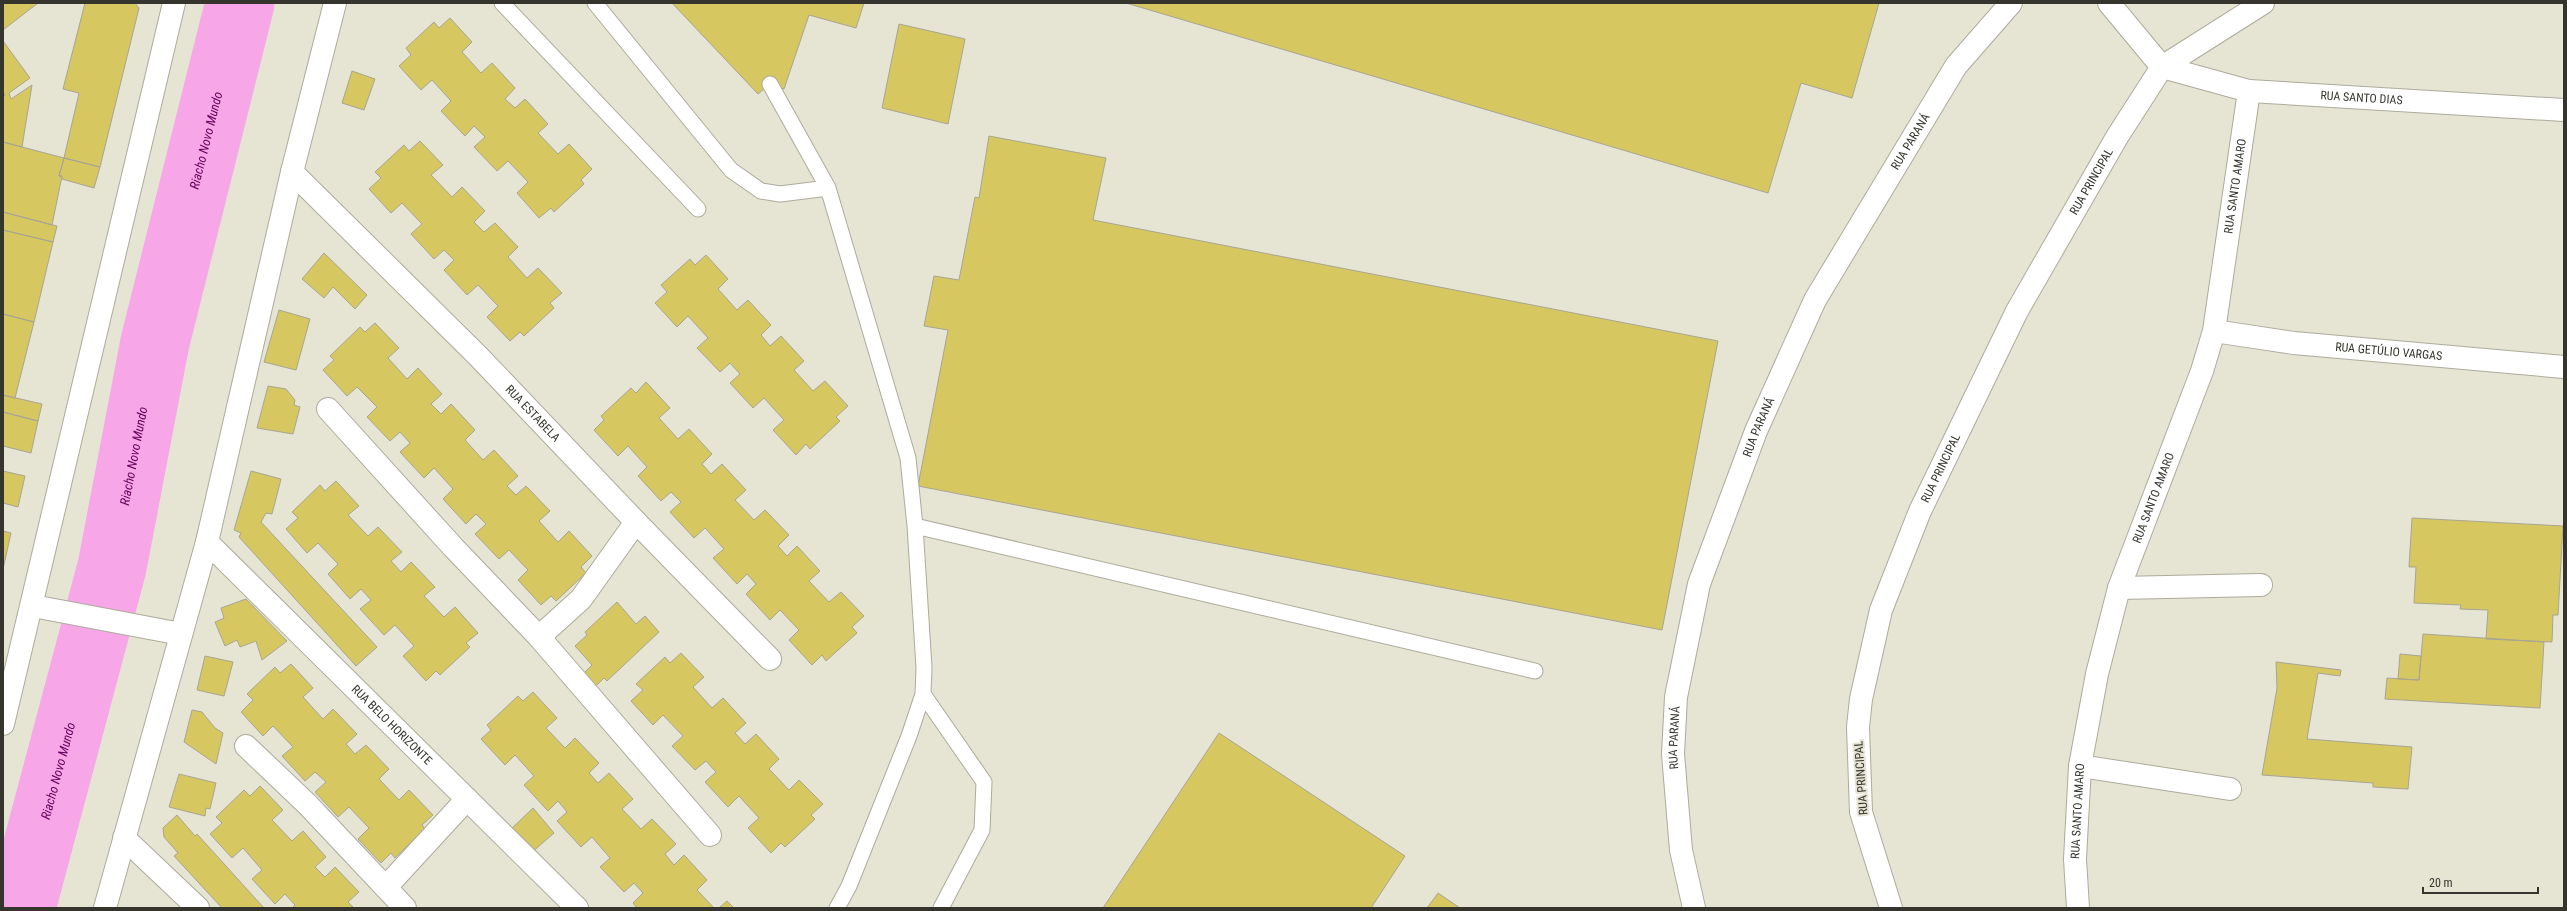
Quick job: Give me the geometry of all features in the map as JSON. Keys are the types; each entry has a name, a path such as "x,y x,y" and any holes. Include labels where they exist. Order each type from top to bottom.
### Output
{"street":[{"path":"3,724 33,606 174,3"},
{"path":"105,908 206,542 292,172 335,3"},
{"name":"RUA PARANÁ","path":"1694,908 1681,850 1673,754 1676,697 1699,584 1756,431 1815,300 1956,66 2011,3"},
{"path":"2109,3 2162,67 2262,3"},
{"name":"RUA SANTO DIAS","path":"2162,67 2250,91 2564,110"},
{"name":"RUA PRINCIPAL","path":"1891,908 1861,812 1858,758 1861,699 1881,610 1923,504 2017,310 2117,137 2162,67"},
{"name":"RUA SANTO AMARO","path":"2078,908 2075,859 2080,766 2097,674 2118,588 2202,371 2214,331 2250,91"},
{"name":"RUA ESTABELA","path":"292,172 479,357 636,522 770,659"},
{"name":"RUA GETÚLIO VARGAS","path":"2214,331 2294,343 2564,366"},
{"path":"328,409 453,547 539,637 710,835"},
{"path":"539,637 581,599 636,522"},
{"name":"RUA BELO HORIZONTE","path":"206,542 576,908"},
{"path":"2118,588 2261,585"},
{"path":"33,606 181,634"},
{"path":"246,746 307,804 405,908"},
{"path":"2080,766 2230,789"},
{"path":"386,887 467,799"},
{"path":"124,838 198,908"}],"lane":[{"path":"502,3 698,209"},
{"path":"595,3 731,170 761,191 780,194 828,188"},
{"path":"770,84 828,188 908,458 915,526 924,667 923,694 909,736 849,886 837,908"},
{"path":"915,526 1536,671"},
{"path":"923,694 984,782 982,830 941,908"}],"building":[{"path":"3,3 38,3 3,30"},
{"path":"85,3 135,3 139,8 100,167 64,158 79,93 63,89"},
{"path":"672,3 864,3 856,28 809,15 784,89 770,84 758,94"},
{"path":"1126,3 1879,3 1852,98 1801,83 1768,193"},
{"path":"450,18 472,42 462,52 481,73 492,63 515,88 505,99 515,108 525,99 548,124 538,133 558,154 569,144 592,169 581,180 584,184 554,212 551,208 539,218 517,193 528,182 508,161 497,171 474,147 485,137 474,126 465,136 441,111 451,101 432,80 421,90 399,66 411,55 406,48 434,22 439,28"},
{"path":"899,24 965,39 948,124 882,108"},
{"path":"3,41 30,78 9,93 11,99 32,85 22,147 3,142 3,96 5,95 3,92"},
{"path":"352,71 375,79 364,110 342,103"},
{"path":"989,136 1106,158 1093,220 1718,341 1662,630 918,486 948,330 924,326 934,276 959,280 975,197 979,198"},
{"path":"420,141 443,165 431,175 452,197 462,187 485,211 474,222 484,232 495,223 518,247 508,257 527,278 538,268 562,293 550,303 554,308 524,336 520,332 510,341 487,317 498,306 478,285 467,295 444,270 454,260 444,250 434,259 411,234 422,224 402,203 391,213 369,189 381,178 375,172 404,145 409,151"},
{"path":"3,142 64,158 59,176 62,176 52,225 3,212"},
{"path":"64,158 100,167 94,188 62,179 62,176 59,176"},
{"path":"3,212 57,226 53,242 3,230"},
{"path":"3,230 53,242 34,322 3,314"},
{"path":"324,253 367,295 355,309 333,287 324,298 302,279"},
{"path":"706,255 728,279 718,289 737,310 748,300 771,325 761,335 770,346 781,336 804,361 794,370 813,391 825,381 848,406 836,417 840,421 810,449 806,444 796,455 773,430 784,420 764,398 753,408 730,383 740,374 730,363 720,372 697,348 708,338 688,316 677,327 655,303 667,292 661,285 690,259 695,265"},
{"path":"279,310 310,319 296,370 264,362"},
{"path":"3,314 34,322 15,398 3,395"},
{"path":"375,323 399,348 388,358 407,379 418,368 442,394 431,404 441,414 451,404 475,430 465,440 483,460 494,450 518,476 507,486 516,495 526,486 550,511 539,521 558,542 569,531 592,556 581,567 586,573 556,601 551,596 541,605 518,580 528,570 509,550 499,559 475,534 486,524 476,514 466,524 443,499 453,489 434,468 424,478 400,452 410,443 400,432 390,441 367,417 377,407 357,387 347,396 323,370 334,360 330,356 360,327 365,332"},
{"path":"646,382 670,408 659,418 678,439 689,429 712,454 702,464 711,474 722,464 746,490 735,500 754,520 765,510 789,535 778,546 787,556 797,546 820,571 809,581 829,602 841,592 864,616 852,627 857,633 826,661 822,655 812,665 789,640 799,630 780,610 770,620 746,594 756,584 747,574 737,584 713,558 724,549 705,528 694,538 670,512 681,502 671,492 661,501 638,476 647,467 628,446 618,456 594,430 604,420 601,416 631,388 636,393"},
{"path":"268,386 286,389 295,400 294,405 300,407 293,434 257,428"},
{"path":"3,395 42,404 38,421 3,412"},
{"path":"3,412 38,421 31,453 3,446"},
{"path":"3,471 25,476 18,507 3,503"},
{"path":"251,471 281,479 272,514 266,513 261,522 377,647 356,666 239,537 241,533 234,530"},
{"path":"336,481 359,506 348,515 368,536 378,527 402,552 391,561 401,572 411,562 435,587 424,596 444,617 455,607 478,633 466,643 470,647 440,675 436,671 426,681 403,656 414,646 395,625 384,635 360,609 371,600 361,589 350,599 328,574 338,564 318,543 307,553 286,529 298,518 292,512 320,485 325,491"},
{"path":"2412,518 2563,526 2558,615 2553,615 2552,642 2486,639 2488,610 2460,609 2461,605 2414,603 2416,567 2409,567"},
{"path":"3,531 11,533 3,569"},
{"path":"246,599 287,641 262,660 256,641 240,647 237,640 225,646 215,622 224,618 221,608"},
{"path":"617,602 636,624 645,616 659,632 607,681 604,678 595,687 582,675 592,665 575,646 587,635 585,632"},
{"path":"2423,634 2544,642 2540,708 2385,699 2387,678 2419,680"},
{"path":"681,653 704,677 693,687 712,708 723,698 746,723 735,733 745,744 756,734 779,759 769,769 789,790 799,780 823,804 811,815 815,819 785,847 781,843 771,853 748,828 759,818 739,796 728,807 705,782 716,772 706,761 695,770 672,746 683,736 663,715 653,725 631,701 643,690 636,684 665,657 670,663"},
{"path":"2400,654 2421,656 2419,680 2398,679"},
{"path":"205,656 233,662 224,696 197,690"},
{"path":"2276,662 2341,670 2340,676 2318,673 2307,739 2412,747 2408,789 2373,787 2373,783 2262,775 2277,688"},
{"path":"291,664 313,688 303,697 323,719 333,709 357,734 346,744 355,754 366,745 389,769 379,779 399,800 409,790 433,815 422,825 425,829 395,858 391,853 381,863 358,839 369,828 349,807 338,817 315,792 326,782 315,772 305,781 282,756 293,747 273,726 263,736 241,712 253,700 247,694 275,667 280,673"},
{"path":"533,692 557,718 546,728 565,748 575,738 599,763 589,773 598,783 609,773 633,799 622,809 641,829 652,819 676,844 665,854 674,865 684,855 707,880 697,890 714,908 637,908 633,903 643,893 634,883 624,892 600,867 610,858 592,837 581,847 557,821 567,812 558,801 548,811 524,785 534,776 515,755 505,765 481,739 491,730 487,725 518,696 523,701"},
{"path":"192,710 202,712 215,728 223,733 216,764 184,742"},
{"path":"1219,733 1405,856 1371,908 1103,908"},
{"path":"179,774 216,783 210,809 206,808 205,816 169,807"},
{"path":"260,786 283,810 272,820 292,841 303,831 326,857 315,867 325,877 335,867 359,892 348,902 354,908 292,908 295,905 285,894 275,904 252,879 262,870 243,848 232,858 210,834 222,823 216,817 244,790 250,796"},
{"path":"533,808 554,833 531,853 510,830"},
{"path":"177,815 195,836 197,834 264,908 222,908 174,856 178,853 164,837 163,828"},
{"path":"1438,893 1460,908 1427,908"},
{"path":"727,901 734,908 719,908"}],"waterway":[{"name":"Riacho Novo Mundo","path":"21,908 112,567 155,342 240,3"}]}
